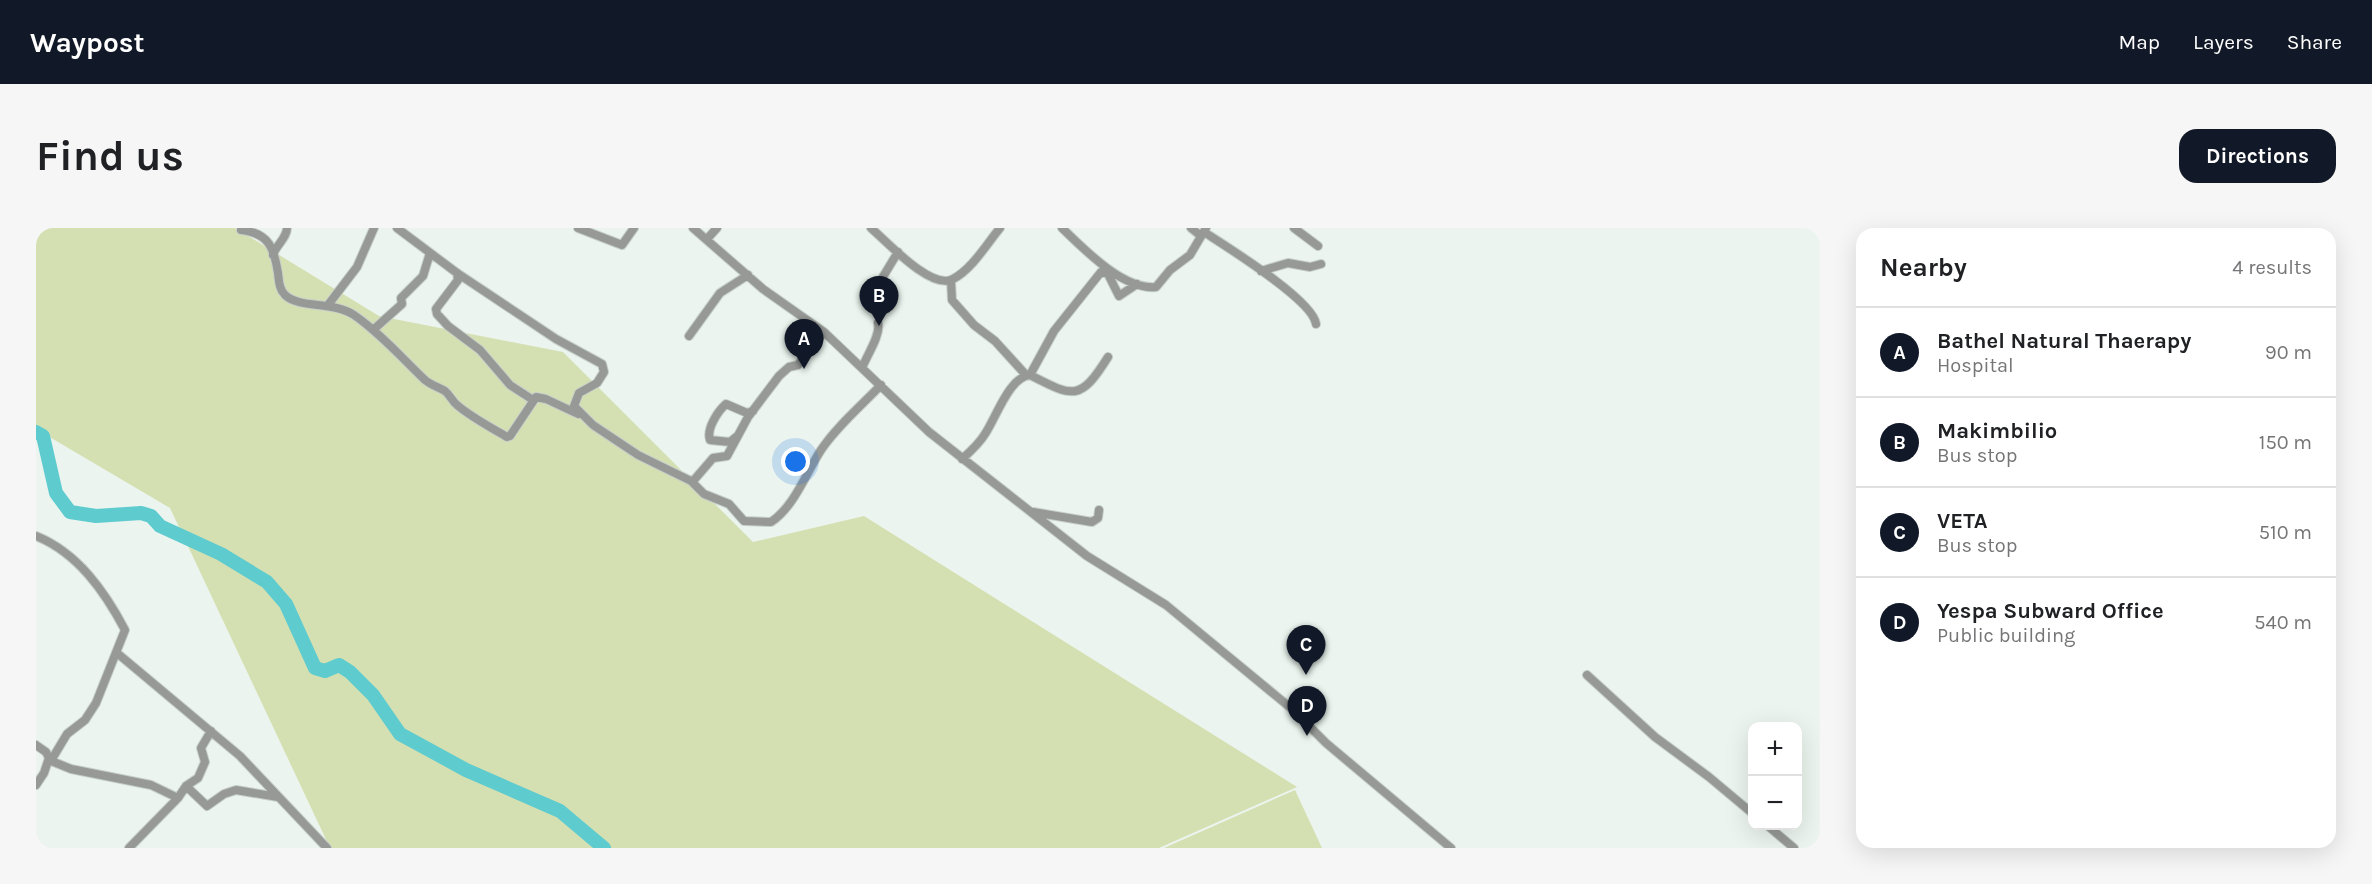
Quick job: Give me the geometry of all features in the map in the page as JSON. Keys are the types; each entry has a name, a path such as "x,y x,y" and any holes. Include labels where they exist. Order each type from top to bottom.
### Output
{"street":[{"path":"274,254 276,247 286,236 287,228"},
{"path":"328,305 357,267 374,228"},
{"path":"397,228 457,273 569,347 604,366 604,372 597,383 579,393 574,406 582,415"},
{"path":"578,228 622,245 634,228"},
{"path":"693,228 790,310 824,332 929,432 1086,556 1166,605 1292,709 1326,743 1440,844 1451,848"},
{"path":"707,239 717,228"},
{"path":"871,228 898,252 932,278 941,282 951,281 971,264 1000,228"},
{"path":"1062,228 1119,277 1134,285 1146,287 1156,287 1175,265 1190,255 1204,232"},
{"path":"1191,228 1204,232 1285,287 1315,316 1316,324"},
{"path":"1294,228 1318,246"},
{"path":"240,229 266,238 274,254 284,294 298,302 328,305 353,315 373,330 427,382 446,392 461,408 508,437 533,400 540,397 582,415 638,455 691,481 704,494 729,504 744,520 771,522 789,504 822,449 881,385"},
{"path":"878,285 898,252"},
{"path":"373,330 402,304 401,298 423,276 430,253"},
{"path":"1261,271 1288,263 1311,267 1321,264"},
{"path":"963,459 981,440 1016,381 1028,375 1053,331 1101,272 1108,274 1119,296 1137,284"},
{"path":"457,273 458,280 436,309 437,315 480,350 510,385 533,400"},
{"path":"689,336 720,293 748,275"},
{"path":"951,281 952,300 957,307 1028,375 1064,391 1077,391 1094,380 1108,357"},
{"path":"862,368 878,336 878,323"},
{"path":"691,481 713,458 727,456 748,417 779,376 789,368 798,365 824,332"},
{"path":"737,436 730,442 711,441 708,435 718,412 726,404 747,414 754,411"},
{"path":"1032,512 1092,522 1098,518 1099,510"},
{"path":"36,536 52,543 74,559 101,591 125,630 96,703 84,720 67,734 36,785"},
{"path":"117,653 240,756 327,848"},
{"path":"1587,675 1655,737 1748,810"},
{"path":"129,848 178,798 186,786 198,778 205,762 201,748 211,731"},
{"path":"36,745 46,752 50,759 71,769 151,785 178,798"},
{"path":"186,786 207,806 224,794 236,790 278,797"},
{"path":"1774,830 1794,848"}],"green space":[{"path":"36,228 235,228 379,316 563,352 753,542 864,516 1297,787 1159,848 330,848 170,508 36,429"},
{"path":"1295,790 1322,848 1164,848"}],"waterway":[{"path":"36,432 43,436 56,493 70,512 96,516 141,513 151,516 160,526 221,554 267,582 286,604 315,668 325,671 339,665 350,672 373,695 400,734 466,770 560,811 604,848"}],"place":[{"name":"Makimbilio","path":"879,326"},
{"name":"Bathel Natural Thaerapy","path":"804,369"},
{"name":"VETA","path":"1306,675"},
{"name":"Yespa Subward Office","path":"1307,736"}]}
